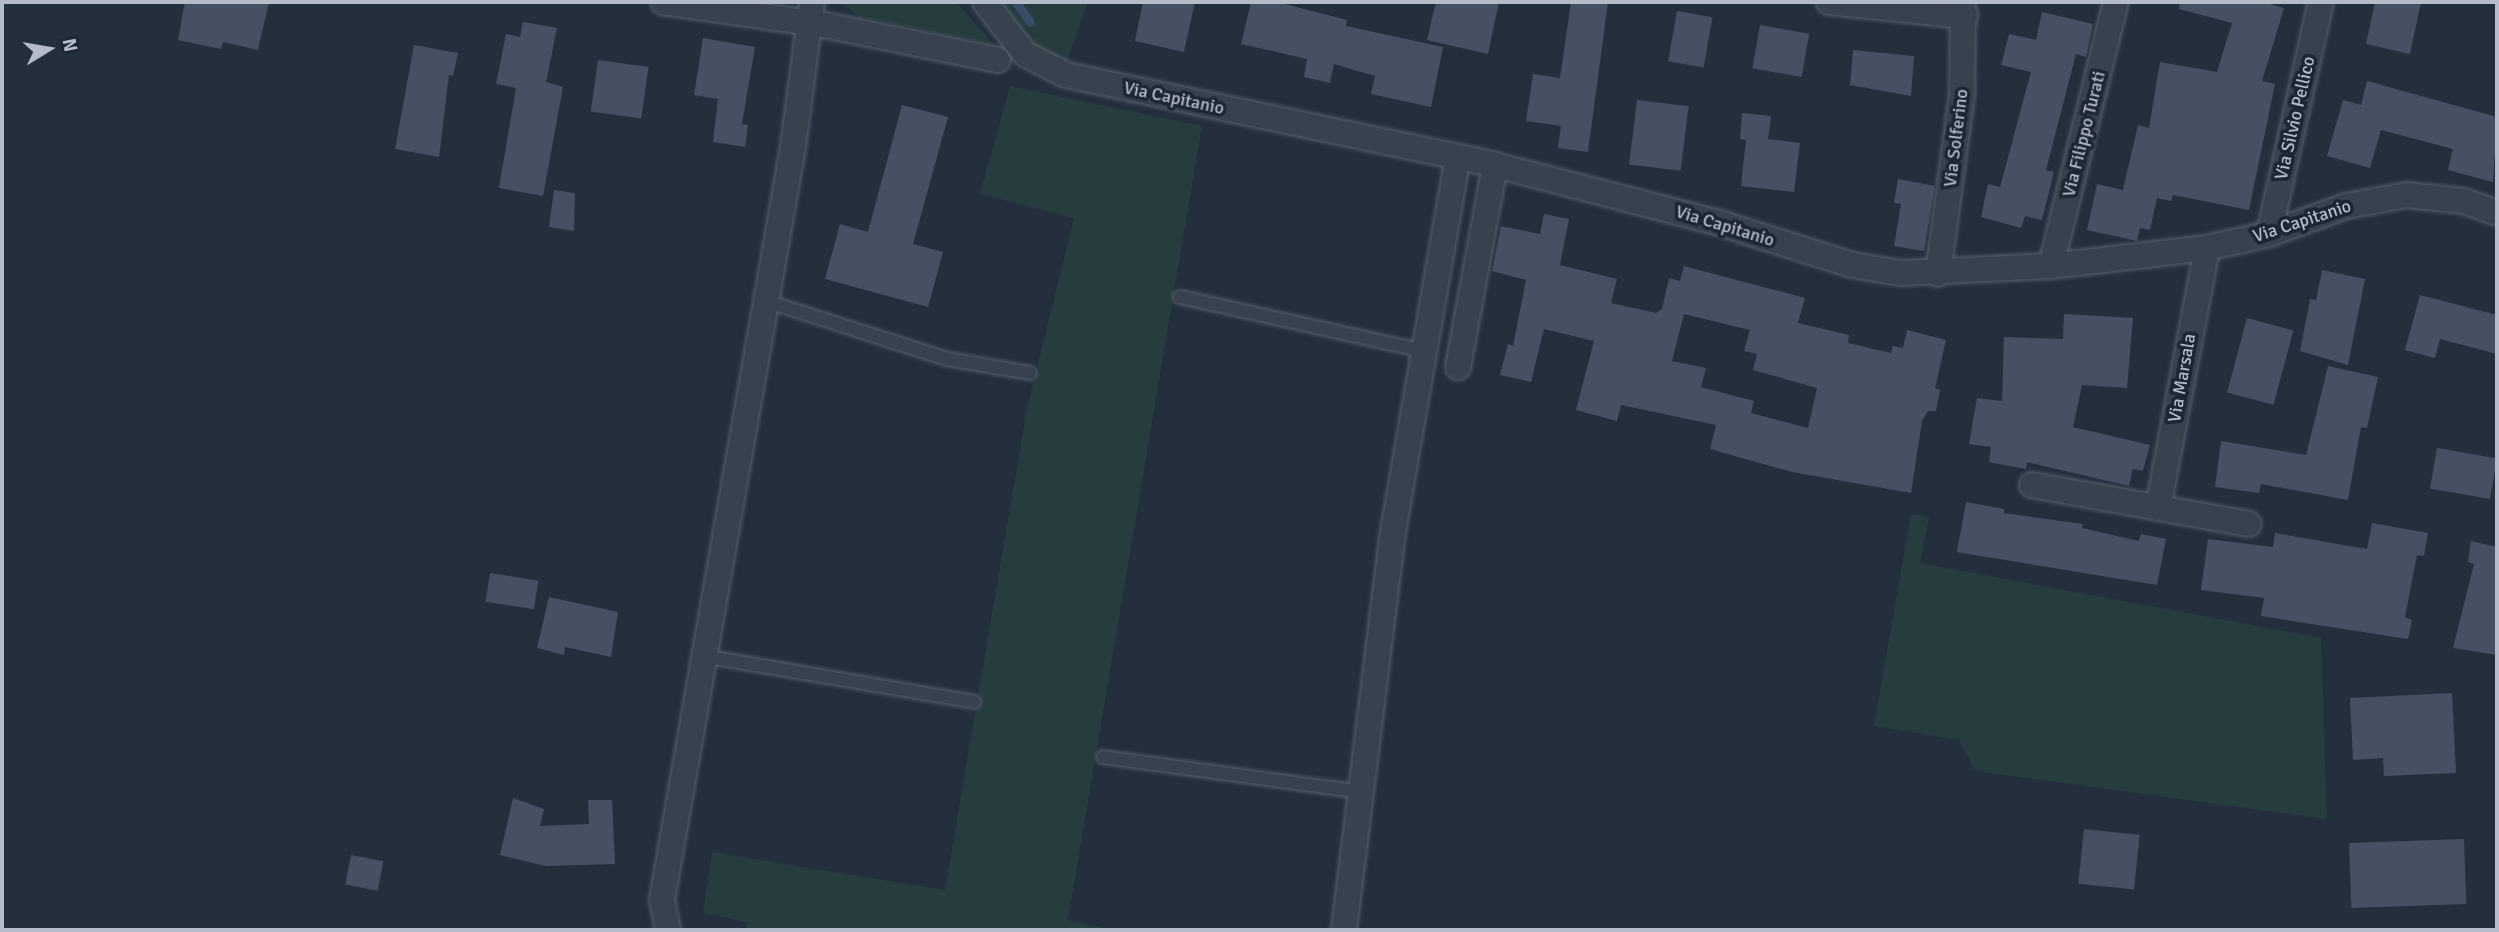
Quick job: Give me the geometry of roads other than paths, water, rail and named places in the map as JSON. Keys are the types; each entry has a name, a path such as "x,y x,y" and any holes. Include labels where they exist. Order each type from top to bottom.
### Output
{"street":[{"path":"663,2 809,12 997,60"},
{"name":"Via Capitanio","path":"985,2 1010,40 1045,67 1495,165 1703,218 1852,265 1938,274 2051,266 2207,248 2269,233 2346,206 2407,195 2464,201 2497,212"},
{"path":"1829,2 1964,9"},
{"name":"Via Filippo Turati","path":"2051,266 2116,2"},
{"name":"Via Silvio Pellico","path":"2269,233 2321,2"},
{"name":"Via Solferino","path":"1938,274 1962,93 1964,9"},
{"path":"668,930 663,900 793,146 809,12"},
{"path":"1344,930 1392,538 1458,158"},
{"path":"1458,367 1495,165"},
{"name":"Via Marsala","path":"2158,508 2207,248"},
{"path":"2032,485 2249,524"}],"lane":[{"path":"1180,297 1424,351"},
{"path":"766,301 947,359 1030,373"},
{"path":"703,656 974,702"},
{"path":"1103,757 1361,792"}],"waterway":[{"path":"1016,2 1030,22"}]}
